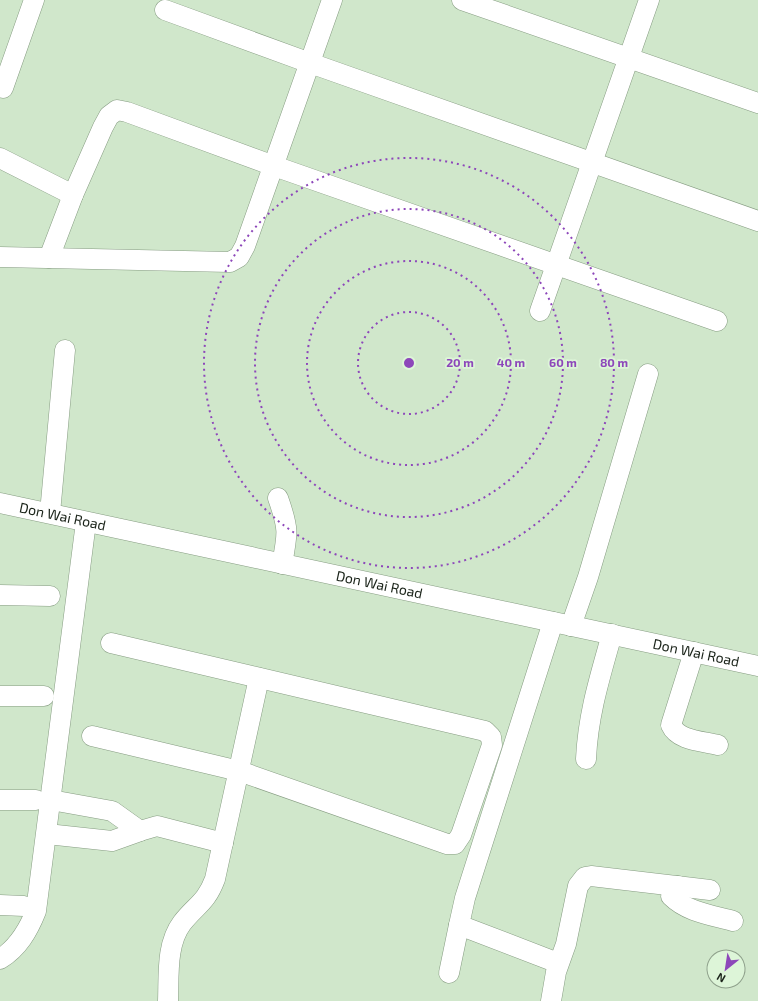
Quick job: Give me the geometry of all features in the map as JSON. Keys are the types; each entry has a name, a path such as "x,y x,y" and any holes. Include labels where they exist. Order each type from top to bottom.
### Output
{"street":[{"path":"3,88 34,0"},
{"path":"0,257 230,262 239,257 245,246 274,166 332,0"},
{"path":"462,0 758,103"},
{"path":"540,311 649,0"},
{"path":"165,10 310,63 592,161 758,221"},
{"path":"49,258 73,195 109,116 117,110 127,112 274,166 718,321"},
{"path":"0,158 73,195"},
{"path":"50,514 65,350"},
{"path":"449,973 465,898 562,624 588,577 648,374"},
{"path":"278,498 287,522 288,533 282,564"},
{"name":"Don Wai Road","path":"0,503 758,666"},
{"path":"0,960 16,946 31,925 36,911 47,834 44,800 86,522"},
{"path":"0,595 50,596"},
{"path":"586,759 588,728 592,708 612,634"},
{"path":"92,736 238,771 446,844 455,844 461,835 492,744 490,737 485,731 111,643"},
{"path":"694,652 671,725 674,732 680,736 718,745"},
{"path":"168,1001 170,961 173,941 182,923 209,894 215,879 259,678"},
{"path":"0,696 44,696"},
{"path":"0,800 44,800 112,811 140,831"},
{"path":"47,834 112,841 157,826 223,843"},
{"path":"551,1001 558,963 566,944 578,886 585,877 591,876 710,890"},
{"path":"678,886 671,896 679,904 691,910 734,921"},
{"path":"0,905 24,906"},
{"path":"459,926 558,963"}]}
